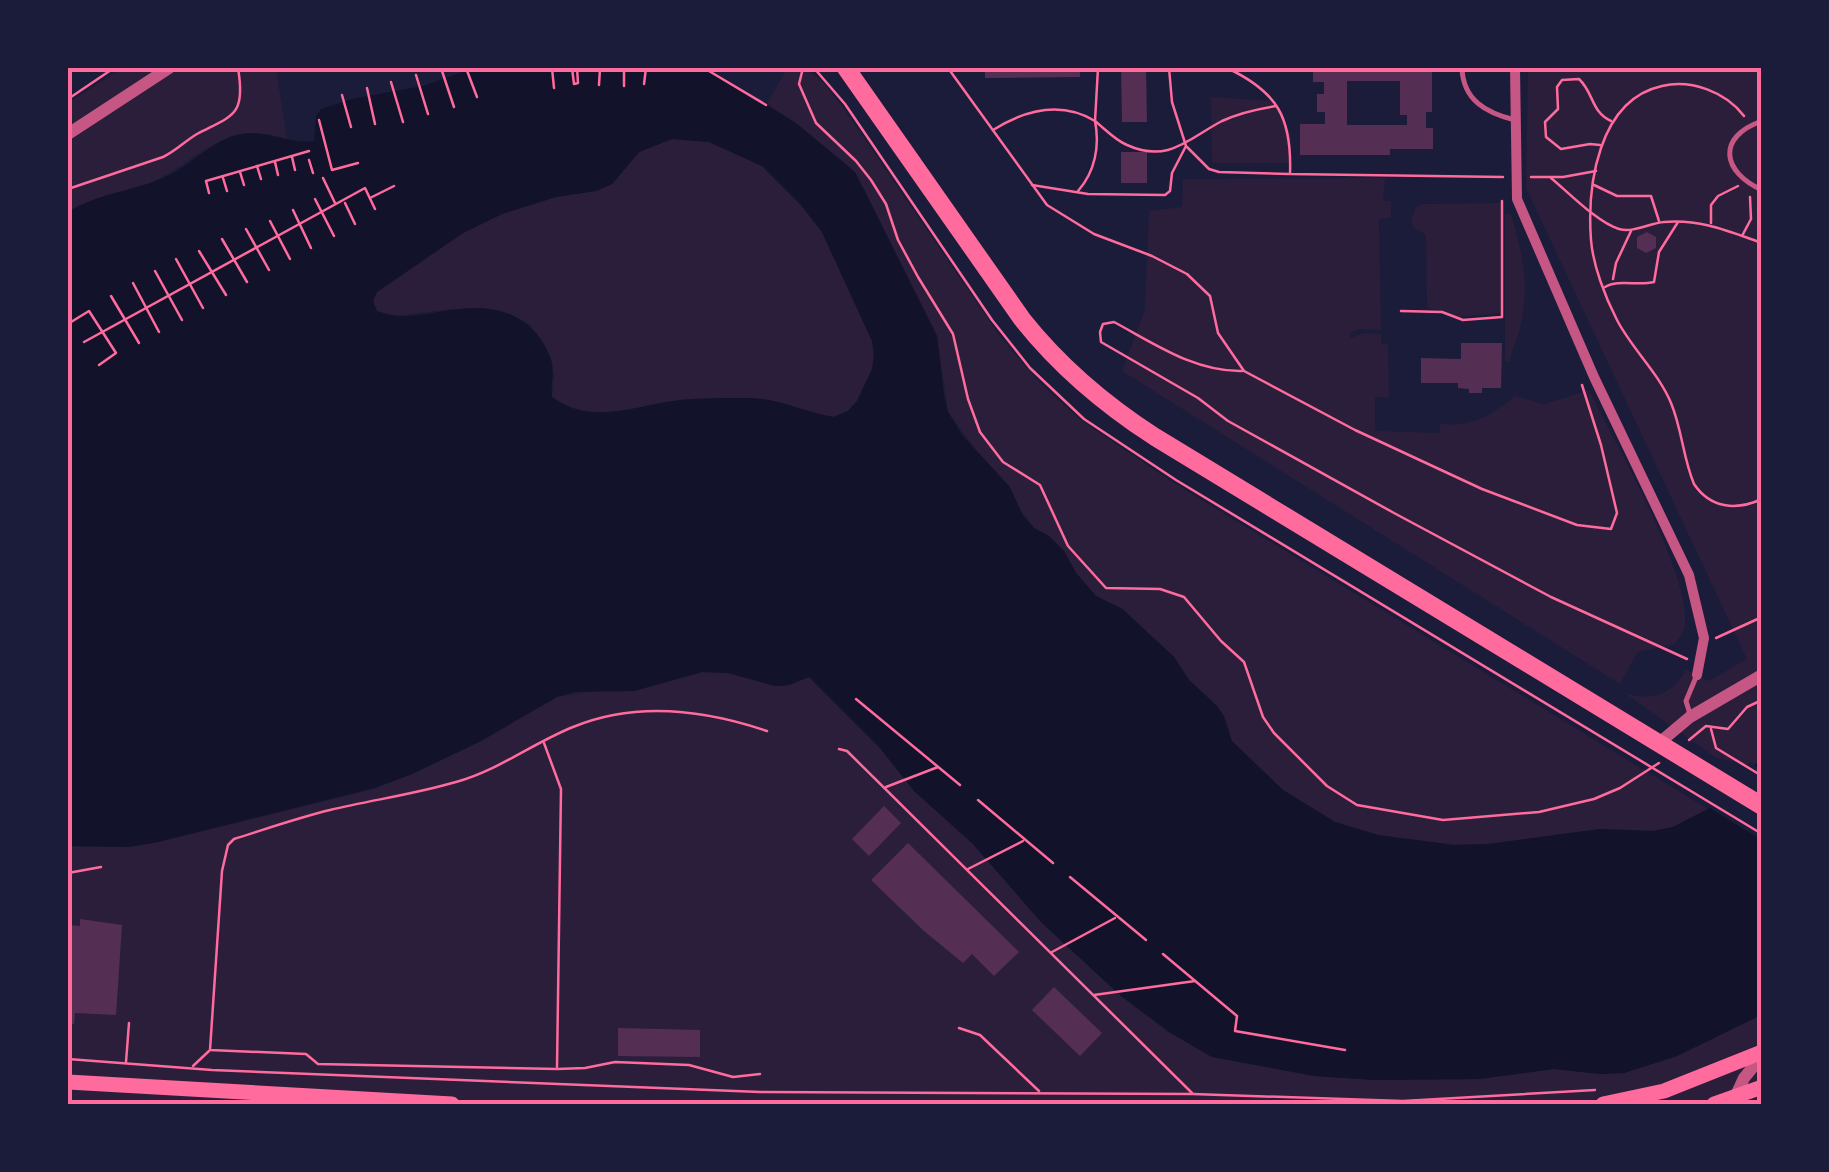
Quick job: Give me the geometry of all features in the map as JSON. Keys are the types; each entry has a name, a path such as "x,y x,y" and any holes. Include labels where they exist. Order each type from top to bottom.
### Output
{"main road":[{"path":"846,68 1013,307 1049,351 1092,392 1155,437 1762,806"},
{"path":"1604,1097 1664,1091 1762,1054"},
{"path":"68,1082 452,1104"},
{"path":"1714,1104 1733,1102 1762,1087"}],"street":[{"path":"68,134 151,73 169,68"},
{"path":"1515,68 1517,199 1555,290 1689,575 1704,638 1699,670"},
{"path":"1659,743 1692,716 1762,674"},
{"path":"1733,1102 1762,1054"}],"lane":[{"path":"1462,68 1466,89 1474,101 1498,116 1515,120"},
{"path":"1762,121 1736,136 1730,148 1734,172 1744,182 1762,190"},
{"path":"1692,716 1686,701 1699,670"}],"path":[{"path":"68,98 114,68"},
{"path":"68,189 163,157 194,136 225,123 240,98 238,68"},
{"path":"441,68 454,106"},
{"path":"466,68 477,97"},
{"path":"552,68 554,88"},
{"path":"599,84 600,68"},
{"path":"624,68 624,86"},
{"path":"644,84 646,68"},
{"path":"704,68 766,105"},
{"path":"803,68 800,84 816,123 871,180 886,204 898,240 918,278 953,334 980,432 1003,462 1040,484 1068,546 1106,588 1160,590 1184,597 1192,605 1244,662 1264,717 1274,732 1327,786 1356,805 1374,810 1456,820 1576,805 1620,788 1652,768 1762,834"},
{"path":"948,68 1046,205 1094,234 1187,274 1210,296 1218,333 1244,371 1355,430 1482,489 1577,526 1611,528 1617,513 1581,384"},
{"path":"1077,192 1092,175 1097,146 1098,68"},
{"path":"1169,68 1172,102 1186,146 1210,169 1219,172 1549,177 1596,171"},
{"path":"1227,68 1244,76 1277,106 1290,135 1290,174"},
{"path":"416,75 428,114"},
{"path":"1602,146 1561,149 1546,138 1545,122 1558,109 1557,86 1562,80 1579,79 1586,86 1594,109 1613,122"},
{"path":"391,82 403,122"},
{"path":"1751,125 1738,108 1706,88 1675,84 1647,91 1632,100 1613,122 1596,171 1592,211 1594,259 1616,318 1671,403 1688,471 1701,495 1724,506 1762,499"},
{"path":"366,88 375,124"},
{"path":"342,94 351,128"},
{"path":"993,130 1038,109 1066,110 1096,121 1122,143 1154,151 1186,146 1231,117 1277,106"},
{"path":"319,120 332,170 358,163"},
{"path":"1030,184 1077,192 1165,195 1186,146"},
{"path":"209,193 206,181 309,151"},
{"path":"292,156 295,170"},
{"path":"309,160 313,173"},
{"path":"274,161 278,175"},
{"path":"223,166 226,190"},
{"path":"257,166 261,179"},
{"path":"216,168 223,176"},
{"path":"240,171 244,185"},
{"path":"1549,177 1619,229 1631,230 1659,222 1712,224 1762,243"},
{"path":"322,178 335,204"},
{"path":"1712,224 1710,205 1744,182 1750,197 1751,219 1742,236"},
{"path":"1594,185 1617,196 1651,196 1659,222"},
{"path":"370,198 394,186"},
{"path":"84,342 365,188 375,209"},
{"path":"315,199 334,236"},
{"path":"344,200 355,224"},
{"path":"1401,311 1442,312 1463,320 1502,317 1502,200"},
{"path":"293,210 312,248"},
{"path":"270,221 290,258"},
{"path":"1605,288 1613,282 1654,282 1659,252 1679,221"},
{"path":"246,229 269,270"},
{"path":"1613,282 1616,263 1631,230"},
{"path":"222,239 247,282"},
{"path":"199,251 226,295"},
{"path":"176,258 203,308"},
{"path":"155,270 182,320"},
{"path":"133,283 159,332"},
{"path":"111,296 139,343"},
{"path":"71,322 89,311 116,353 99,365"},
{"path":"1244,371 1218,372 1200,367 1114,322 1103,324 1100,332 1101,342 1198,398 1228,420 1552,597 1699,670"},
{"path":"1704,638 1718,638 1762,617"},
{"path":"856,698 960,786"},
{"path":"1762,700 1743,710 1728,729 1709,727 1716,749 1762,776"},
{"path":"190,1068 210,1050 222,871 228,845 234,838 330,810 458,782 488,771 572,727 600,718 657,711 699,714 768,731"},
{"path":"544,742 561,789 558,1068"},
{"path":"839,749 847,751 885,788 1193,1094"},
{"path":"885,788 938,766"},
{"path":"978,800 1053,863"},
{"path":"967,870 1025,840"},
{"path":"68,873 102,867"},
{"path":"1070,877 1146,940"},
{"path":"1051,953 1118,916"},
{"path":"1163,954 1237,1016 1235,1032 1344,1050"},
{"path":"1093,996 1194,980"},
{"path":"126,1063 129,1024"},
{"path":"959,1028 980,1035 1041,1093"},
{"path":"210,1050 306,1054 318,1064 585,1068 615,1062 689,1065 733,1078 760,1074"},
{"path":"68,1059 190,1068 760,1092 1193,1094 1403,1101 1604,1097"}],"shaded area":[{"path":"122,68 276,68 287,139 260,134 232,136 154,182 68,212 68,103"},
{"path":"708,68 796,123 855,172 937,336 948,412 962,435 1010,487 1023,516 1064,551 1096,596 1122,609 1174,657 1189,680 1224,716 1232,741 1283,790 1335,822 1378,835 1454,845 1600,829 1653,831 1673,827 1708,809 1761,759 1761,1015 1677,1056 1624,1073 1554,1069 1479,1079 1375,1080 1315,1076 1212,1057 1169,1032 1121,996 1041,922 973,844 914,791 880,748 809,677 775,686 728,673 702,672 634,691 574,692 557,697 481,741 374,788 158,842 129,847 68,846 68,212 164,178 229,137 247,133 314,141 316,116 321,109 423,86 471,69","holes":["672,139 709,142 762,166 822,232 872,341 872,369 848,411 833,417 750,398 680,400 614,412 582,411 552,397 553,369 548,352 533,329 516,317 479,308 409,316 377,311 373,301 377,292 463,233 502,214 612,184 639,152"]},
{"path":"787,68 806,71 825,84 1002,339 1044,387 1082,421 1174,483 1708,809 1673,827 1653,831 1600,829 1454,845 1378,835 1335,822 1283,790 1231,741 1217,706 1189,680 1174,657 1123,609 1096,596 1064,551 1034,528 948,412 937,336 864,189 844,162 767,104"},
{"path":"1528,68 1761,68 1762,759 1754,766 1716,758 1623,692 1659,694 1674,686 1686,670 1709,681 1747,659 1526,188"},
{"path":"1211,97 1275,101 1291,135 1291,163 1212,163"},
{"path":"672,139 709,142 762,166 822,232 872,341 872,370 848,411 833,417 750,398 680,400 614,411 583,410 552,397 554,375 541,339 529,324 512,315 451,309 396,316 377,311 373,301 377,292 463,233 502,214 612,184 639,152"},
{"path":"1385,178 1383,201 1391,201 1391,218 1379,219 1381,330 1359,329 1350,338 1364,333 1381,334 1381,344 1388,344 1389,397 1375,397 1375,431 1440,433 1440,423 1472,422 1515,396 1544,404 1589,390 1648,507 1676,573 1683,601 1685,627 1675,644 1638,652 1620,684 1122,371 1145,309 1149,211 1182,207 1183,179"},
{"path":"1500,203 1500,313 1460,317 1427,307 1426,235 1413,227 1416,207"},
{"path":"1505,214 1511,214 1518,241 1525,295 1519,333 1510,361 1505,362"},
{"path":"702,672 728,673 776,686 809,677 880,748 914,791 973,844 1041,922 1121,996 1169,1032 1212,1057 1315,1076 1375,1080 1479,1079 1554,1069 1624,1073 1677,1056 1761,1015 1761,1104 68,1104 68,846 129,847 158,842 374,789 481,741 557,697 593,691 634,691"}],"pier":[{"path":"1750,762 1761,769 1761,840 1705,805"}],"building":[{"path":"985,68 1080,68 1080,77 985,78"},
{"path":"1121,68 1146,68 1147,122 1122,122"},
{"path":"1313,68 1432,68 1432,112 1426,112 1426,128 1433,128 1433,149 1390,149 1390,155 1300,155 1300,124 1325,124 1325,112 1317,112 1317,94 1324,94 1324,82 1313,82","holes":["1347,81 1400,81 1400,115 1407,115 1407,125 1347,125"]},
{"path":"1121,152 1147,152 1147,183 1121,183"},
{"path":"1647,232 1656,237 1656,248 1646,253 1637,248 1637,237"},
{"path":"1461,343 1502,343 1501,388 1469,393 1469,389 1458,388 1458,383 1421,383 1421,358 1461,359"},
{"path":"884,806 901,823 869,856 852,839"},
{"path":"908,843 1019,952 994,976 972,954 963,963 871,880"},
{"path":"80,919 122,925 116,1015 75,1013 74,1024 68,1023 68,925 80,926"},
{"path":"1054,987 1102,1033 1080,1056 1032,1010"},
{"path":"618,1028 700,1030 700,1057 618,1056"}]}
